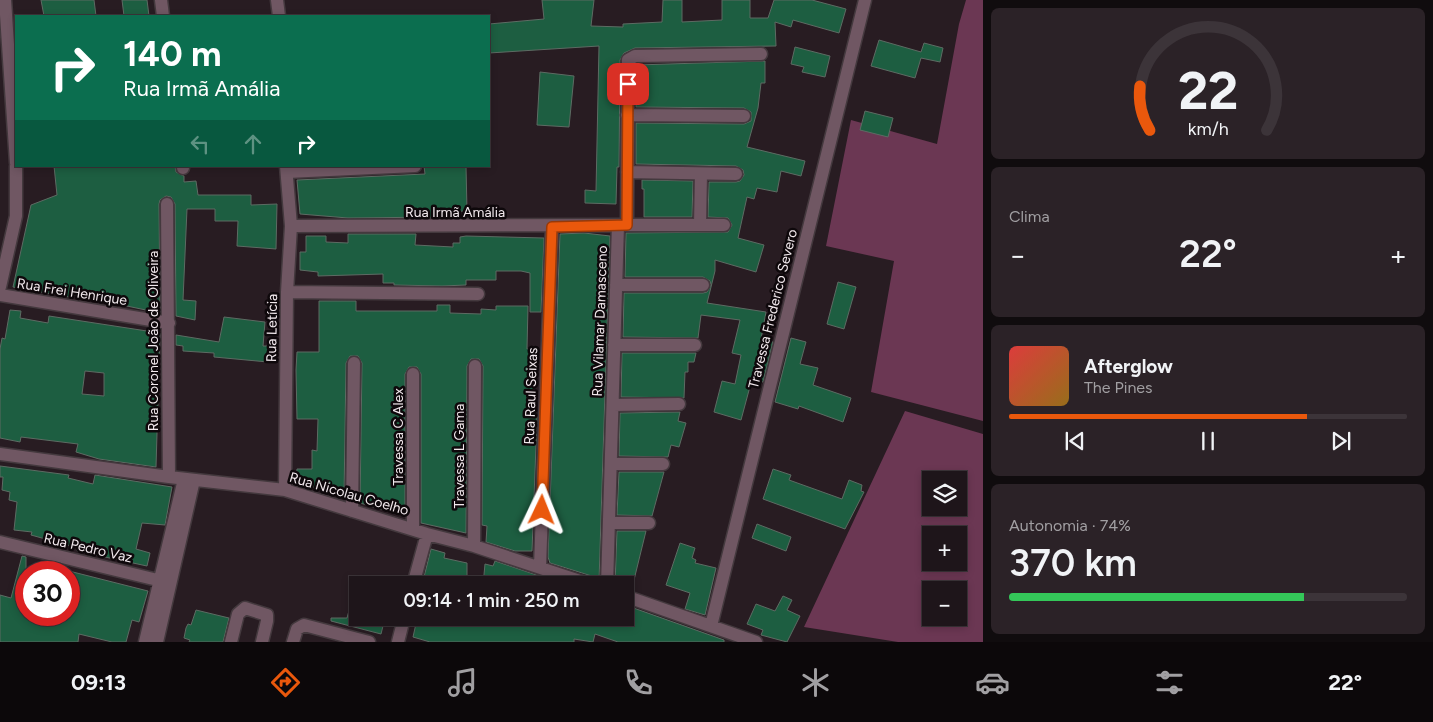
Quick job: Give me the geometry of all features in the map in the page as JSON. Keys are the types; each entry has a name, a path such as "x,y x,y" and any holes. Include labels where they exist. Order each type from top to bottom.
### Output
{"street":[{"path":"5,0 15,149"},
{"path":"161,0 163,15"},
{"path":"277,0 279,15"},
{"name":"Travessa Frederico Severo","path":"711,626 865,0"},
{"name":"Rua Vilamar Damasceno","path":"607,576 616,285 627,172 629,58 635,56 762,54"},
{"path":"627,115 744,116"},
{"path":"0,287 16,216 16,167"},
{"path":"287,169 372,167"},
{"name":"Rua Letícia","path":"285,490 287,292 291,226 287,169"},
{"path":"627,172 736,174"},
{"path":"700,174 700,225"},
{"name":"Rua Coronel João de Oliveira","path":"167,204 169,477"},
{"name":"Rua Irmã Amália","path":"291,226 552,227 724,224"},
{"name":"Rua Raul Seixas","path":"540,567 552,227"},
{"path":"616,285 703,285"},
{"path":"287,292 478,294"},
{"name":"Rua Frei Henrique","path":"0,295 169,323"},
{"path":"614,344 695,345"},
{"path":"352,510 354,363"},
{"name":"Travessa L Gama","path":"474,366 474,546"},
{"name":"Travessa C Alex","path":"413,529 414,374"},
{"path":"613,405 679,404"},
{"name":"Rua Nicolau Coelho","path":"0,454 189,480 285,490 427,534 474,546 566,576"},
{"path":"611,464 663,464"},
{"path":"145,642 165,582 189,480"},
{"path":"609,523 649,523"},
{"path":"415,576 427,534"},
{"name":"Rua Pedro Vaz","path":"0,542 165,582"},
{"path":"157,642 165,582"},
{"path":"634,599 756,642"},
{"path":"231,642 238,614 245,608 267,615 268,621 262,642"},
{"path":"293,642 296,629 304,625 369,642"},
{"path":"401,641 403,626"}],"shaded area":[{"path":"966,0 983,0 983,421 871,392 894,261 826,246 851,120 937,144 959,24"},
{"path":"905,411 983,434 983,642 898,642 804,627"}],"building":[{"path":"41,0 94,0 96,15 44,15"},
{"path":"122,0 147,0 149,15 124,15"},
{"path":"542,0 594,0 591,26 623,27 623,24 662,22 663,0 682,0 682,22 722,20 722,0 750,0 750,18 768,18 774,0 812,0 846,9 839,33 793,20 791,27 775,22 776,46 635,48 624,53 620,60 619,167 617,167 616,204 585,203 585,190 596,191 599,46 490,53 490,24 544,19"},
{"path":"879,40 921,52 924,43 943,48 940,62 921,58 915,78 871,66"},
{"path":"795,47 830,56 825,77 802,72 804,67 791,64"},
{"path":"765,61 765,83 761,83 758,108 747,147 805,161 801,176 781,171 777,192 757,188 754,199 747,197 738,238 764,245 756,272 715,260 715,271 707,303 766,312 761,339 773,342 763,382 752,379 741,420 714,412 722,381 735,384 741,355 732,353 740,320 701,315 698,338 623,337 624,293 707,292 711,285 710,281 703,277 625,277 626,233 728,232 732,225 728,218 708,217 709,182 736,182 740,181 744,175 743,170 736,166 636,164 636,123 744,124 751,121 751,112 744,108 636,107 636,65"},
{"path":"540,72 574,76 569,127 537,125"},
{"path":"865,111 893,118 888,137 860,130"},
{"path":"54,167 175,167 176,172 184,176 184,182 196,181 198,195 251,195 251,205 277,204 276,249 237,246 238,221 215,221 215,209 187,209 183,300 196,301 195,320 176,316 175,204 171,197 166,196 160,200 159,204 160,313 70,294 69,297 13,287 31,205 57,195"},
{"path":"424,167 466,167 467,211 442,212 442,217 348,218 300,214 297,180 425,174"},
{"path":"642,180 693,181 692,217 644,217 644,189 642,189"},
{"path":"584,233 610,236 599,576 592,576 550,563 548,557 560,234"},
{"path":"348,234 416,234 415,245 453,247 453,243 460,243 460,237 466,236 544,238 541,312 530,312 530,273 521,271 496,271 496,280 466,280 466,285 442,286 383,283 383,274 318,276 318,272 300,270 300,252 306,252 306,236 326,236 326,242 348,243"},
{"path":"838,282 856,287 844,329 827,324"},
{"path":"319,301 356,301 356,311 437,311 437,305 450,305 450,313 481,314 481,309 496,310 496,306 528,306 527,349 531,349 531,386 534,386 534,404 537,418 532,551 515,551 486,542 487,526 482,525 483,366 479,359 471,359 467,366 466,533 421,523 421,374 417,367 409,367 405,374 405,516 360,503 362,363 358,356 350,356 346,363 344,497 313,487 313,480 296,479 297,469 312,469 312,450 317,451 318,419 297,419 296,370 297,352 319,352"},
{"path":"10,310 21,311 20,318 48,323 49,316 160,333 156,467 99,459 76,452 78,444 21,437 20,442 0,438 0,349 2,338 5,339","holes":["85,371 104,373 104,396 82,394"]},
{"path":"224,317 265,322 263,346 269,346 268,362 214,357 214,353 183,351 183,346 176,345 176,335 219,342"},
{"path":"791,338 806,342 800,364 818,368 813,385 851,398 843,422 799,406 798,409 775,402"},
{"path":"622,353 696,353 694,362 688,362 688,372 685,372 684,398 621,397"},
{"path":"680,412 678,421 686,423 679,447 671,445 668,457 619,456 620,413"},
{"path":"0,466 69,475 68,478 93,484 95,475 172,487 165,525 142,523 136,549 150,553 147,566 77,551 78,548 31,535 32,532 14,530 17,502 9,500 10,492 2,490 3,477 0,477"},
{"path":"773,469 791,475 789,480 842,499 849,480 862,485 861,491 864,492 845,529 763,499"},
{"path":"619,472 664,472 652,516 617,515"},
{"path":"757,524 791,537 786,551 752,538"},
{"path":"617,531 646,531 634,580 634,576 615,576"},
{"path":"680,543 695,548 692,558 696,560 695,563 716,568 705,615 685,609 690,593 666,585"},
{"path":"431,549 445,553 444,558 467,563 467,576 424,576"},
{"path":"22,556 26,557 26,561 21,561"},
{"path":"495,561 539,576 484,576 485,564 493,566"},
{"path":"80,574 148,591 139,622 132,620 126,642 112,642 79,634 78,642 0,642 0,595 11,598 15,583 15,626 80,626"},
{"path":"783,596 792,600 787,610 800,616 787,642 761,635 763,630 747,624 756,604 775,611"},
{"path":"634,608 724,640 724,642 618,642 595,634 593,642 574,639 574,642 430,642 413,637 415,626 634,626"},
{"path":"196,610 229,618 223,642 189,642 190,640 184,638 186,628 188,624 191,625"},
{"path":"349,611 349,626 331,621 331,618 347,618"},
{"path":"350,626 383,626 381,634"}],"route":[{"path":"542,510 552,227 627,225 628,84"}]}
